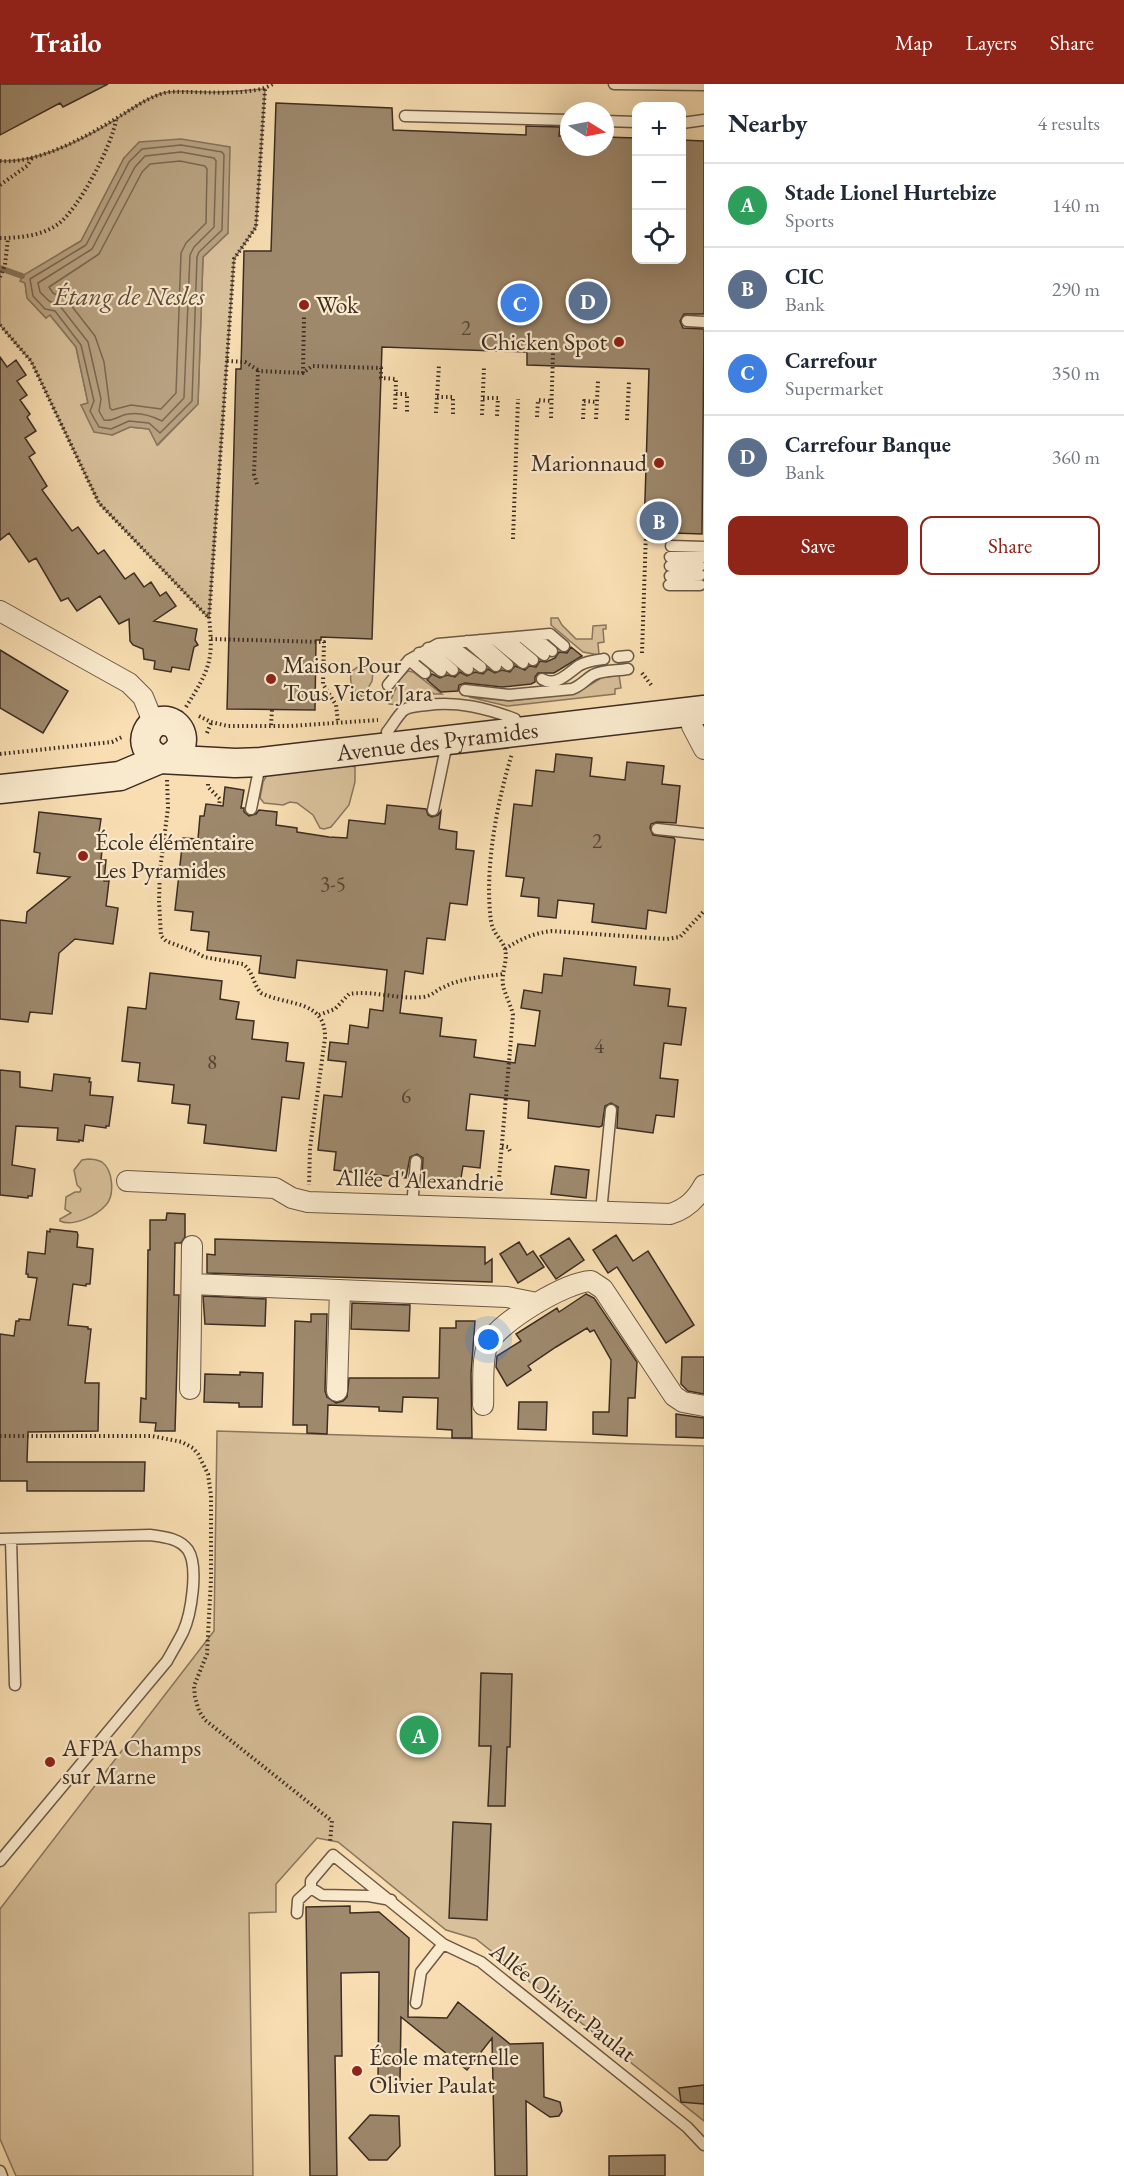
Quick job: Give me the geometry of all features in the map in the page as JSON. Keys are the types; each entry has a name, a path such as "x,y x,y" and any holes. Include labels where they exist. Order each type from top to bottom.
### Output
{"main road":[{"name":"Avenue des Pyramides","path":"173,734 208,742 243,743 392,726 516,700 699,707"},
{"name":"Avenue des Pyramides","path":"173,734 235,763 261,762 699,707"},
{"name":"Avenue des Pyramides","path":"0,789 120,776 173,734"},
{"path":"0,777 112,765 173,734"}],"street":[{"path":"0,610 129,683 173,734"},
{"path":"699,707 692,726 704,749"},
{"name":"Allée d'Alexandrie","path":"127,1181 275,1188 292,1198 308,1202 670,1214 687,1207 704,1185"},
{"path":"190,1389 192,1246"},
{"path":"483,1405 487,1346 493,1337 537,1303 583,1281 597,1284 603,1289 674,1396 682,1402 704,1406"},
{"path":"192,1284 507,1297 537,1303"},
{"path":"338,1391 348,1360 340,1290"}],"lane":[{"path":"614,84 704,85"},
{"path":"405,116 560,120"},
{"path":"686,122 704,120"},
{"path":"614,121 632,122"},
{"path":"687,321 704,322"},
{"path":"670,566 704,547"},
{"path":"670,566 701,571"},
{"path":"670,566 701,571"},
{"path":"388,685 409,660 433,647 467,641 550,634 564,645"},
{"path":"528,636 548,653"},
{"path":"494,639 528,662 507,638"},
{"path":"480,640 508,665"},
{"path":"467,641 496,666"},
{"path":"433,647 481,667"},
{"path":"433,647 468,669"},
{"path":"433,647 453,670"},
{"path":"433,647 441,671"},
{"path":"560,674 584,661 604,659"},
{"path":"409,660 424,673"},
{"path":"485,690 516,700 529,689 541,692 572,689 580,686 592,676 628,669"},
{"path":"433,810 448,740"},
{"path":"251,809 261,762"},
{"path":"657,829 704,834"},
{"path":"601,1212 611,1110"},
{"path":"412,1206 416,1161"},
{"path":"0,1861 167,1661 184,1631 192,1594 194,1571 188,1550 172,1538 150,1535 6,1539 15,1685"},
{"name":"Allée Olivier Paulat","path":"311,1888 311,1881 333,1854 443,1944 481,1962 687,2127 704,2145"},
{"path":"297,1913 298,1900 311,1888 322,1894 369,1896 391,1900"},
{"path":"416,2003 422,1972 443,1944"},
{"path":"0,2171 2,2176"}],"path":[{"path":"0,161 14,162 33,158 66,145 163,93 220,93 265,89 273,84"},
{"path":"265,89 256,227 234,259 209,618 212,639 210,663 173,734 159,901 161,936 165,941 210,959 243,964 248,968 261,993 308,1007 319,1016 325,1028 310,1148 308,1202"},
{"path":"0,238 43,232 58,224 69,213 103,156 115,130 116,119"},
{"path":"0,186 27,166 33,158"},
{"path":"0,276 5,265 8,238"},
{"path":"303,373 304,317"},
{"path":"0,325 31,361 99,503 209,618"},
{"path":"551,418 553,353"},
{"path":"227,361 245,362 258,371 303,373 312,366 381,368 381,378 396,379 395,411"},
{"path":"436,413 439,365"},
{"path":"482,415 484,367"},
{"path":"257,484 254,474 258,371"},
{"path":"596,419 598,381"},
{"path":"627,420 629,382"},
{"path":"396,394 407,394 407,412"},
{"path":"437,397 453,397 453,414"},
{"path":"483,398 498,398 497,416"},
{"path":"513,539 518,399"},
{"path":"537,417 538,400 552,401"},
{"path":"583,419 584,401 597,402"},
{"path":"646,532 642,674 652,686"},
{"path":"212,639 324,642 323,684 336,705 338,722"},
{"path":"271,724 272,710"},
{"path":"173,734 211,722"},
{"path":"0,753 173,734 211,722 228,726 271,724 291,726 338,722 392,726"},
{"path":"496,1208 513,1028 512,1009 503,986 505,949 493,929 490,899 492,854 500,798 513,751"},
{"path":"208,787 220,799 219,805"},
{"path":"505,949 529,936 552,931 667,939 681,937 703,912"},
{"path":"319,1016 335,1009 349,994 364,993 396,998 424,997 464,980 503,974"},
{"path":"502,1146 508,1147 510,1151"}],"shaded area":[{"path":"265,89 256,227 234,259 209,618 99,503 31,361 0,325 0,161 29,158 60,148 89,135 144,101 163,93","holes":["124,158 228,233 203,257 198,404 158,445 149,429 130,427 112,435 81,405 88,403 76,347 49,314 46,318 27,298 25,283 62,252 81,241"]},
{"path":"551,618 558,618 576,639 592,639 593,626 606,625 606,629 603,629 604,642 598,643 599,655 583,652 551,625"},
{"path":"359,666 370,668 373,672 372,681 363,697 356,692 351,682 352,671"},
{"path":"408,671 413,672 442,694 434,694 430,690 415,692 415,697 400,701 397,705 389,704 400,679"},
{"path":"619,675 621,688 615,689 615,694 507,706 469,697 510,701 577,693 601,678"},
{"path":"348,765 355,767 355,782 349,805 331,827 320,828 313,815 297,803 290,802 283,805 264,803 260,798 267,775"},
{"path":"82,1160 102,1162 109,1171 112,1189 109,1201 102,1209 84,1219 71,1223 60,1221 71,1213 65,1209 66,1197 80,1192 81,1189 77,1185 74,1170"},
{"path":"217,1431 704,1446 704,2121 476,1939 446,1930 338,1842 317,1838 276,1884 276,1912 249,1913 253,2176 16,2176 0,2139 0,1909 214,1631"}],"water":[{"name":"Étang de Nesles","path":"181,139 230,147 228,233 203,257 198,404 157,445 149,429 130,427 112,435 94,432 81,405 88,403 76,347 50,315 46,318 27,298 25,283 20,281 22,276 81,241 124,158 139,142"}],"building":[{"path":"0,84 108,84 63,107 60,103 0,135"},
{"path":"276,103 392,108 393,130 526,135 526,126 560,127 560,156 614,156 614,137 632,138 632,264 686,264 686,140 704,141 704,314 684,314 680,321 683,328 704,329 702,534 644,532 649,369 527,365 527,352 382,347 372,639 321,637 321,640 316,640 315,710 227,709 236,369 241,369 244,251 271,251"},
{"path":"0,357 7,367 16,360 26,375 17,381 27,395 20,400 30,414 27,417 36,431 25,438 35,453 29,457 47,486 42,490 72,531 78,527 98,554 104,550 125,579 134,573 144,587 151,582 160,596 166,592 176,606 154,621 197,629 195,640 198,645 194,647 189,670 172,667 171,672 154,669 155,661 144,659 143,649 133,645 130,641 129,619 119,624 100,596 77,611 68,598 61,601 36,558 29,562 9,533 0,540"},
{"path":"571,647 582,656 554,673 538,673 535,682 531,684 502,687 465,683 459,685 458,691 441,692 427,680 432,674 440,678 447,675 455,677 460,672 467,676 475,672 483,674 488,669 495,673 502,670 510,672 515,666 525,670 529,666 536,667 540,661 546,662 555,658 559,652 567,653"},
{"path":"0,650 68,691 43,733 0,708"},
{"path":"556,754 592,758 590,776 625,780 627,762 664,766 662,784 680,786 676,823 657,822 651,824 650,828 653,835 675,840 666,913 648,910 646,929 592,922 594,904 558,900 556,918 538,916 539,898 521,896 524,878 506,876 514,804 532,806 536,770 554,772"},
{"path":"225,787 244,790 241,808 244,808 244,812 249,816 256,814 259,810 277,812 276,825 297,828 297,832 329,837 347,838 349,820 385,824 387,805 426,809 428,815 432,817 441,811 439,829 457,832 456,849 474,851 467,905 450,903 445,940 427,938 423,974 405,971 400,1013 442,1018 440,1036 476,1040 474,1057 515,1063 518,1044 535,1046 540,1011 521,1008 524,990 542,993 544,974 562,976 564,958 636,967 634,985 670,989 668,1006 686,1008 681,1045 664,1043 660,1078 678,1080 674,1117 656,1115 653,1133 617,1128 618,1107 611,1103 605,1106 602,1126 599,1127 528,1118 529,1101 470,1094 466,1130 484,1131 480,1168 463,1166 460,1184 422,1179 423,1158 417,1154 410,1157 406,1178 334,1170 336,1152 318,1150 324,1095 342,1097 346,1062 328,1060 330,1042 348,1044 350,1025 368,1028 370,1009 383,1011 387,970 297,960 295,978 259,973 261,956 207,950 209,932 191,930 193,912 175,910 183,838 198,839 200,816 204,816 206,804 223,806"},
{"path":"39,812 101,819 98,839 103,840 101,860 106,860 104,881 109,881 106,906 118,908 113,944 75,939 59,953 52,1014 30,1012 28,1022 0,1019 0,920 26,923 27,912 70,877 37,873 40,853 34,852"},
{"path":"150,973 222,981 220,999 239,1002 236,1019 254,1021 252,1039 288,1043 286,1061 304,1063 299,1099 282,1097 276,1151 204,1143 206,1125 188,1123 190,1105 172,1103 174,1085 138,1081 140,1063 122,1061 128,1007 146,1009"},
{"path":"0,1070 20,1072 20,1087 52,1091 54,1074 90,1078 90,1095 113,1097 109,1126 106,1128 85,1125 83,1141 57,1140 58,1128 16,1126 12,1165 35,1169 32,1196 28,1198 0,1195"},
{"path":"555,1166 589,1170 586,1198 551,1194"},
{"path":"167,1213 185,1214 185,1237 181,1243 175,1243 174,1295 179,1295 175,1431 155,1431 156,1423 140,1422 141,1398 146,1399 148,1250 150,1250 150,1220 166,1220"},
{"path":"50,1229 77,1232 77,1247 93,1249 90,1284 86,1286 73,1284 68,1325 91,1329 85,1383 99,1383 98,1431 28,1432 27,1462 145,1462 144,1491 27,1491 27,1481 0,1481 0,1334 14,1336 16,1321 30,1320 37,1278 28,1277 26,1274 28,1252 45,1254 47,1231 50,1232"},
{"path":"616,1235 633,1261 648,1251 694,1325 666,1343 617,1267 608,1273 593,1250"},
{"path":"569,1238 584,1260 556,1279 540,1256"},
{"path":"215,1239 485,1247 485,1264 492,1259 492,1282 207,1273 207,1254 215,1255"},
{"path":"519,1242 527,1255 533,1251 544,1267 518,1283 500,1254"},
{"path":"586,1294 594,1298 637,1362 635,1398 628,1398 627,1436 593,1434 593,1412 609,1412 611,1360 594,1330 590,1332 587,1328 556,1347 528,1366 531,1370 507,1386 496,1367 497,1356 521,1341 516,1334 557,1308 559,1312"},
{"path":"203,1296 266,1299 265,1326 205,1324"},
{"path":"352,1303 410,1305 409,1331 351,1329"},
{"path":"311,1314 327,1314 325,1391 327,1397 336,1403 347,1397 349,1378 439,1378 440,1328 456,1328 456,1321 475,1321 471,1374 472,1438 452,1438 452,1430 437,1429 438,1398 403,1397 402,1412 379,1411 379,1407 328,1405 327,1434 307,1433 307,1425 293,1425 295,1321 311,1322"},
{"path":"682,1357 704,1357 704,1394 688,1391 681,1384"},
{"path":"240,1372 263,1373 262,1407 239,1407 239,1403 204,1402 205,1374 240,1375"},
{"path":"519,1402 547,1402 546,1430 518,1429"},
{"path":"676,1414 704,1418 704,1438 676,1437"},
{"path":"481,1673 512,1674 510,1747 507,1747 505,1806 488,1806 491,1746 479,1746"},
{"path":"453,1822 491,1824 487,1920 449,1918"},
{"path":"350,1906 350,1913 379,1912 409,1938 408,2017 447,2018 458,2002 510,2044 543,2043 544,2097 560,2102 562,2111 559,2116 550,2117 526,2101 527,2176 495,2176 492,2038 467,2070 401,2017 400,2083 378,2082 379,1972 341,1973 342,2056 335,2056 337,2176 310,2176 306,1907"},
{"path":"704,2085 704,2104 681,2102 679,2088"},
{"path":"370,2115 399,2116 400,2146 387,2160 369,2160 349,2138"},
{"path":"665,2155 665,2176 609,2176 609,2156"}],"waterway":[{"path":"0,268 22,276"}],"place":[{"name":"Carrefour Banque","path":"588,301"},
{"name":"Carrefour","path":"520,303"},
{"name":"Wok","path":"304,305"},
{"name":"Chicken Spot","path":"619,342"},
{"name":"Marionnaud","path":"659,463"},
{"name":"CIC","path":"659,521"},
{"name":"Maison Pour Tous Victor Jara","path":"271,679"},
{"name":"École élémentaire Les Pyramides","path":"83,856"},
{"name":"Stade Lionel Hurtebize","path":"419,1735"},
{"name":"AFPA Champs sur Marne","path":"50,1762"},
{"name":"École maternelle Olivier Paulat","path":"357,2071"}]}
